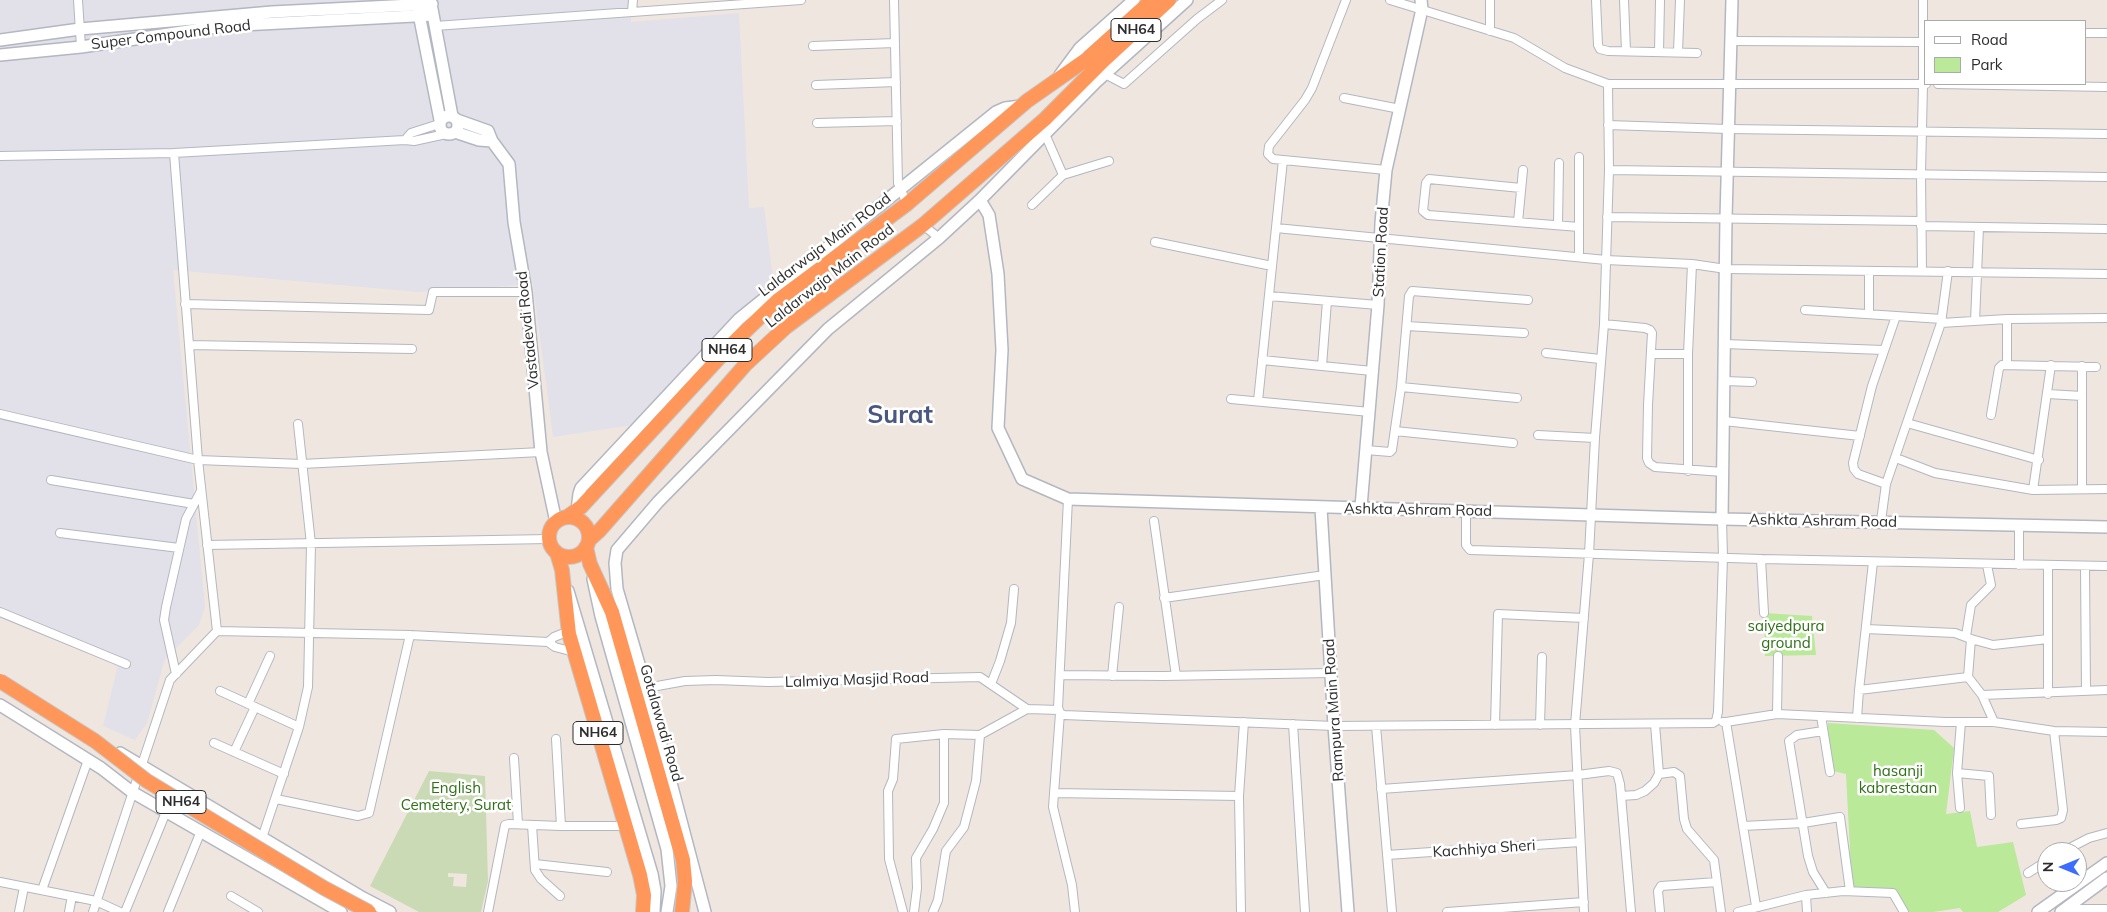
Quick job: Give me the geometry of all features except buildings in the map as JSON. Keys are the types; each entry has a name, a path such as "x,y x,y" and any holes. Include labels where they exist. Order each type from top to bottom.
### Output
{"highway":[{"name":"NH64","path":"1056,80 1087,58 1152,0"},
{"name":"NH64","path":"1048,126 1169,0"},
{"name":"Laldarwaja Main ROad","path":"567,517 733,343 778,300 907,204 1021,106 1056,80"},
{"name":"Laldarwaja Main Road","path":"588,544 746,364 786,327 923,225 1048,126"},
{"name":"NH64","path":"556,553 563,556 576,556 588,544 589,534 583,524 567,517 552,527 549,539 562,570 569,631 574,652 640,875 644,895 643,912"},
{"name":"Gotalawadi Road","path":"588,544 590,564 612,612 683,860 685,881 682,912"},
{"name":"NH64","path":"0,681 95,741 147,781 324,888 369,912"},
{"name":"NH64","path":"0,691 91,748 143,787 351,912"}],"street":[{"path":"78,0 81,47"},
{"path":"632,12 633,0"},
{"path":"448,124 433,11 632,12 801,0"},
{"path":"894,0 898,183 907,204"},
{"path":"1056,80 1080,48 1134,0"},
{"path":"1188,0 1105,67 1124,84 1197,19 1222,0"},
{"path":"1346,0 1312,88 1268,150 1270,157 1283,160 1386,170"},
{"path":"1390,0 1422,5 1490,31 1514,38 1565,68 1608,84 1924,84"},
{"path":"1490,0 1490,31"},
{"path":"1596,0 1598,45 1600,49 1608,51 1697,53"},
{"path":"1624,0 1626,51"},
{"path":"1659,52 1660,0"},
{"path":"1678,52 1680,0"},
{"path":"1716,721 1718,712 1723,557 1726,218 1732,0"},
{"path":"1731,41 1924,38 1923,0"},
{"name":"Station Road","path":"1362,507 1378,305 1386,170 1422,5"},
{"path":"418,7 448,124"},
{"name":"Super Compound Road","path":"0,55 81,47 223,26 418,7"},
{"name":"Super Compound Road","path":"0,40 80,29 272,12 418,7 433,11"},
{"path":"2087,33 2107,33"},
{"path":"813,46 895,43"},
{"path":"816,85 896,82"},
{"path":"1584,912 1575,725 1589,554 1600,359 1604,324 1609,170 1608,84"},
{"path":"1922,271 1921,174 1925,85"},
{"path":"2022,85 2107,86"},
{"path":"1344,98 1400,109"},
{"path":"567,517 581,488 726,330 996,112 1005,108 1021,106"},
{"path":"817,124 897,122"},
{"path":"0,156 174,153 414,141 448,124"},
{"path":"405,140 411,132 448,124"},
{"name":"Vastadevdi Road","path":"448,124 488,131 492,141 508,164 514,222 526,292 541,452 567,517"},
{"path":"1608,125 1728,129 2107,134"},
{"path":"1048,126 1063,176"},
{"path":"705,912 646,688 617,589 614,563 617,550 658,502 828,329 939,238 980,200 1048,126"},
{"path":"174,153 198,460 217,631"},
{"path":"1579,157 1579,257"},
{"path":"1258,401 1283,160"},
{"path":"1032,205 1063,176 1109,161"},
{"path":"1558,225 1559,163"},
{"path":"1518,222 1523,170"},
{"path":"1609,170 2107,177"},
{"path":"1521,188 1429,179 1426,183 1423,209 1428,215 1579,227"},
{"name":"Ashkta Ashram Road","path":"980,200 989,214 998,274 1002,350 998,428 1022,480 1068,499 1321,508 1362,507 1466,510 1591,516 2107,527"},
{"path":"1607,217 1726,218 1979,227 2107,229"},
{"path":"923,225 939,238"},
{"path":"1974,321 1979,227"},
{"path":"1276,228 1606,260 1692,264 1726,269 2107,274"},
{"path":"1155,242 1272,266"},
{"path":"1688,471 1688,354 1692,264"},
{"path":"1869,271 1869,313"},
{"path":"1881,521 1886,484 1941,321 1948,271"},
{"path":"1366,450 1392,452 1401,387 1410,293 1414,290 1528,300"},
{"path":"186,304 429,310 433,292 526,292"},
{"path":"1269,296 1378,305"},
{"path":"1322,366 1327,301"},
{"path":"1805,310 1869,313 1941,321 2107,318"},
{"path":"1886,484 1858,474 1854,470 1853,463 1883,350 1896,316"},
{"path":"2007,320 2007,364"},
{"path":"1604,324 1650,330 1652,333 1648,406 1647,458 1649,463 1655,467 1688,471 1723,472"},
{"path":"1407,326 1524,333"},
{"path":"1725,344 1883,350"},
{"path":"189,345 412,349"},
{"path":"1546,353 1600,359"},
{"path":"1652,354 1688,354"},
{"path":"1262,360 1372,371"},
{"path":"1991,415 1999,368 2002,365 2096,366"},
{"path":"2033,490 2052,365"},
{"path":"2082,366 2082,489"},
{"path":"1725,381 1752,382"},
{"path":"1401,387 1517,398"},
{"path":"2048,394 2082,396"},
{"path":"1231,399 1370,412"},
{"path":"0,414 198,460 302,464 541,452"},
{"path":"1724,421 1860,436"},
{"path":"1907,423 2039,460"},
{"path":"262,838 299,727 308,687 311,544 298,424"},
{"path":"1395,431 1513,443"},
{"path":"1538,435 1595,438"},
{"path":"1896,458 1935,473 2033,490 2107,489"},
{"path":"51,480 194,504"},
{"path":"176,674 164,620 186,519 201,492"},
{"path":"1068,499 1061,675 1053,806 1072,885 1075,912"},
{"name":"Rampura Main Road","path":"1321,508 1334,726 1348,912"},
{"path":"1466,510 1466,545 1470,550 1987,565 2107,566"},
{"path":"1154,521 1176,676"},
{"path":"2019,526 2019,565"},
{"path":"60,533 180,548"},
{"path":"207,545 549,539"},
{"path":"1761,559 1764,612"},
{"path":"1858,718 1859,690 1873,562"},
{"path":"590,564 601,616 667,849 671,886 667,912"},
{"path":"1987,565 1991,585 1971,605 1968,638 1968,678 1982,695 1994,722"},
{"path":"2048,565 2048,694"},
{"path":"2085,566 2086,691"},
{"path":"562,570 652,874 655,891 654,912"},
{"path":"1164,598 1325,575"},
{"path":"991,684 1011,623 1014,589"},
{"path":"1112,676 1119,607"},
{"path":"0,612 126,664"},
{"path":"1495,725 1498,614 1584,618"},
{"path":"1866,629 1946,632 1993,644 2048,639"},
{"path":"93,912 170,680 217,631 410,635 548,642 555,647 574,652"},
{"path":"548,642 554,637 569,631"},
{"path":"276,799 358,816 369,813 410,635"},
{"path":"234,752 270,656"},
{"path":"1777,714 1778,656"},
{"path":"1540,725 1542,657"},
{"path":"1061,675 1176,676 1331,673"},
{"path":"0,677 141,766 363,898 390,912"},
{"name":"Lalmiya Masjid Road","path":"646,688 684,681 796,682 980,677 1027,709"},
{"path":"1859,690 1968,678"},
{"path":"1982,695 2048,694 2107,690"},
{"path":"220,691 299,727"},
{"path":"0,705 88,760 132,792 341,912"},
{"path":"902,911 890,859 888,791 893,779 896,739 944,734 980,736 1027,709 1059,712 1064,715 1334,726 1708,724 1716,721 1726,722 1777,714 1994,722 2054,731 2107,732"},
{"path":"1821,716 1830,772"},
{"path":"1241,912 1239,796 1244,722"},
{"path":"1726,722 1756,906"},
{"path":"1960,808 1957,773 1961,722"},
{"path":"1293,724 1305,912"},
{"path":"1621,796 1636,795 1645,791 1654,783 1659,774 1655,724"},
{"path":"1376,726 1392,912"},
{"path":"1823,731 1797,735 1789,741 1813,872 1826,893"},
{"path":"2021,824 2061,818 2063,810 2054,731"},
{"path":"914,912 917,888 916,858 933,829 944,803 944,734"},
{"path":"934,912 938,900 946,851 964,827 976,780 980,736"},
{"path":"556,740 561,826"},
{"path":"214,743 284,774"},
{"path":"514,758 518,824"},
{"path":"42,890 88,760"},
{"path":"1381,789 1578,775 1609,771 1617,774 1621,796 1631,912"},
{"path":"1659,774 1674,772 1680,776 1684,819 1687,829 1714,860 1721,912"},
{"path":"1957,773 1989,776 1991,815"},
{"path":"1054,793 1239,796"},
{"path":"125,912 166,812"},
{"path":"1743,826 1803,823 1840,817 1850,891"},
{"path":"488,912 503,829 508,824 625,826"},
{"path":"532,825 534,864 537,875 560,896"},
{"path":"168,912 200,831"},
{"path":"2081,842 2107,833"},
{"name":"Kachhiya Sheri","path":"1387,855 1580,842"},
{"path":"2038,912 2107,863"},
{"path":"534,864 607,872"},
{"path":"2028,873 2037,867"},
{"path":"2064,910 2107,878"},
{"path":"0,882 96,901 120,912"},
{"path":"1660,912 1658,890 1661,886 1717,882"},
{"path":"19,912 24,887"},
{"path":"1738,912 1806,895 1850,891 1893,893 1904,912"},
{"path":"1806,895 1807,912"},
{"path":"69,912 72,896"},
{"path":"230,896 258,912"},
{"path":"356,912 363,898"},
{"path":"1447,912 1584,902"},
{"path":"2064,910 2107,909"}],"shaded area":[{"path":"0,0 632,0 631,22 739,13 749,208 764,207 774,286 633,425 553,437 533,284 418,292 173,270 205,607 199,625 165,659 147,723 135,740 103,726 118,665 0,612"}],"green space":[{"name":"saiyedpura ground","path":"1764,613 1812,616 1816,655 1765,656"},
{"name":"hasanji kabrestaan","path":"1828,723 1934,730 1954,748 1946,814 1970,811 1977,847 2013,842 2026,895 1998,912 1963,912 1960,908 1933,912 1909,912 1894,890 1852,889 1846,774 1829,770"},
{"name":"English Cemetery, Surat","path":"429,771 485,776 488,881 481,912 419,912 370,886","holes":["448,873 467,874 466,887 453,886 454,877 448,877"]}],"district":[{"name":"Surat","path":"900,415"}]}
